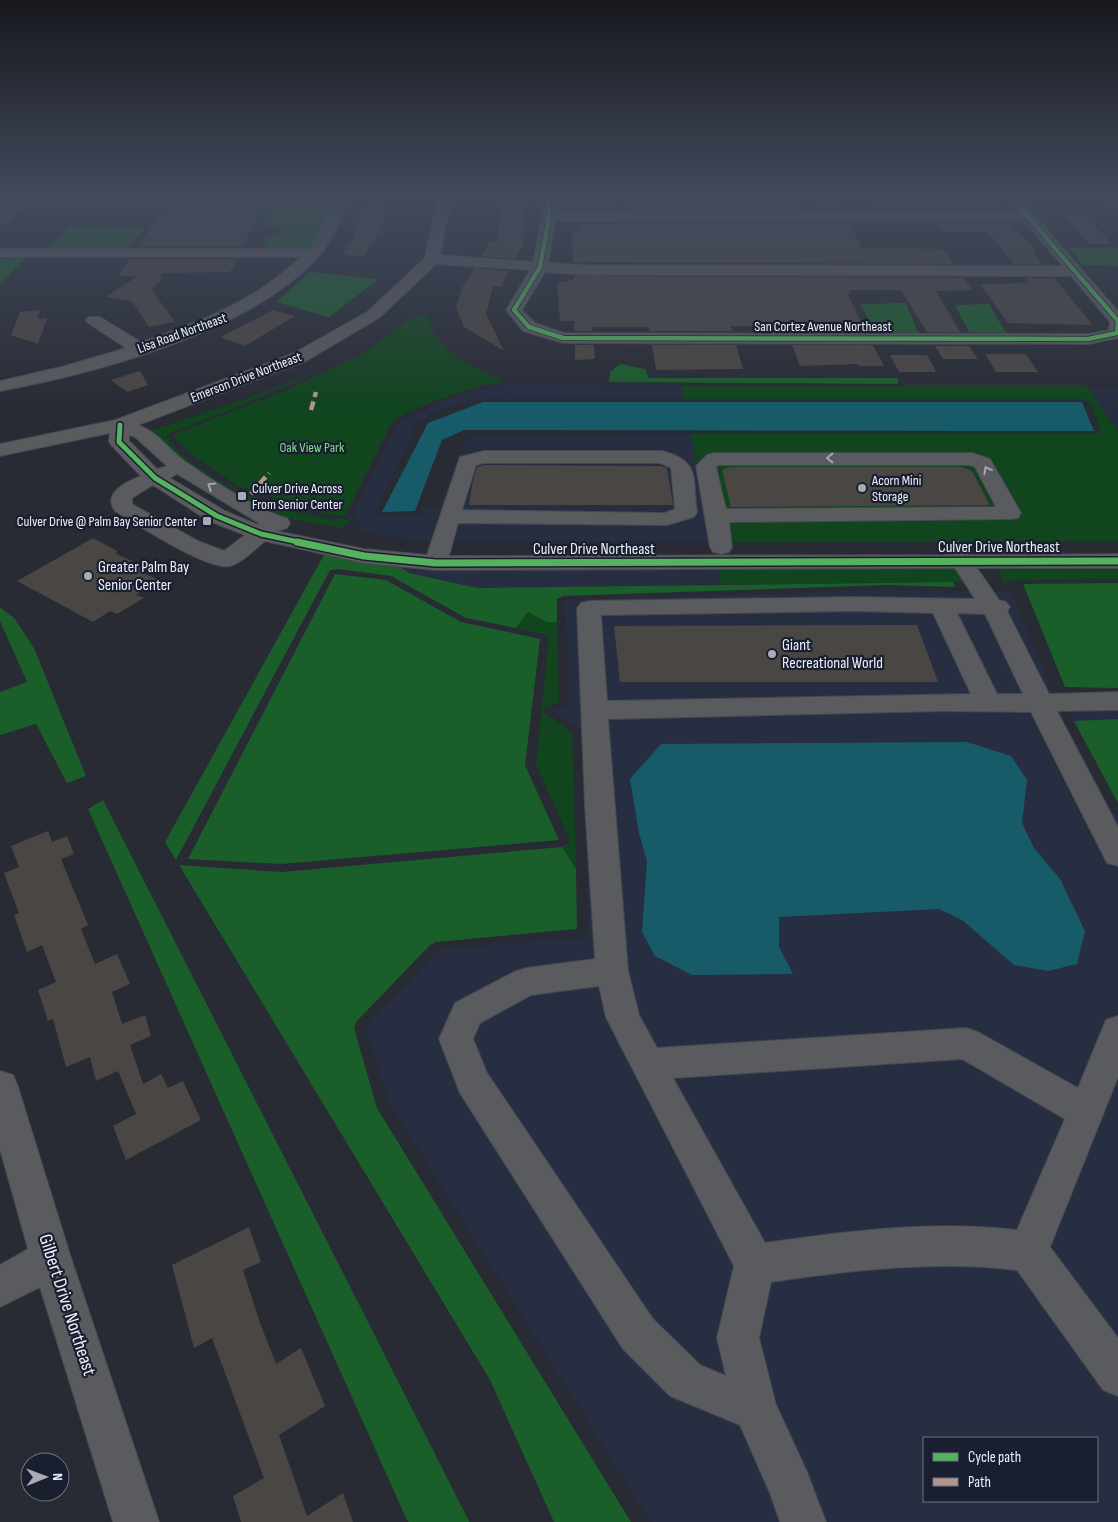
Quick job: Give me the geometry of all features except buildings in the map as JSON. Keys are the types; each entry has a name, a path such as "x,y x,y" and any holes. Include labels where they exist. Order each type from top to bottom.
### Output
{"street":[{"name":"Lisa Road Northeast","path":"0,386 85,368 188,332 233,314 272,289 298,267"},
{"name":"Emerson Drive Northeast","path":"0,450 120,425 300,357 373,315 424,267"},
{"path":"540,267 588,270 1076,271"},
{"name":"San Cortez Avenue Northeast","path":"540,267 514,310 529,327 564,338 1088,339 1117,334"},
{"path":"1072,267 1118,321 1117,334"},
{"path":"94,320 140,348"},
{"name":"Culver Drive Northeast","path":"267,528 180,466 142,433 120,425 119,442 155,478 217,516 267,528 364,556 722,547 969,550 1118,561"},
{"path":"439,554 450,516 467,461 484,457 662,457 681,466 686,512 668,519 450,516"},
{"path":"717,516 1010,513 983,463 972,459 714,459 706,466 722,547"},
{"path":"180,466 121,496 122,508 190,546 227,560 267,528"},
{"path":"952,514 1040,703 1115,843"},
{"name":"Culver Drive Northeast","path":"439,554 969,550 1118,545"},
{"path":"803,1522 791,1488 755,1410 738,1338 755,1264 623,1017 612,971 599,805 589,608 854,604 942,606 996,610"},
{"path":"942,606 988,702"},
{"path":"594,710 1118,701"},
{"path":"612,971 526,982 467,1013 456,1039 472,1082 638,1334 685,1381 755,1410"},
{"path":"1028,1251 1118,1031"},
{"path":"647,1064 966,1043 1086,1112"},
{"name":"Gilbert Drive Northeast","path":"0,1087 51,1258 136,1522"},
{"path":"755,1264 852,1250 978,1245 1028,1251 1093,1338 1118,1375"},
{"path":"0,1287 51,1258"}],"shaded area":[{"path":"505,384 681,386 684,399 484,399 433,412 416,425 375,513 382,516 417,515 422,513 424,507 440,508 460,449 471,435 691,434 712,542 442,541 399,538 364,532 353,516 400,422 436,404 484,388"},
{"path":"1088,388 1118,388 1118,431"},
{"path":"483,402 1082,402 1094,431 464,430 442,440 415,511 382,512 428,423"},
{"path":"397,564 717,568 721,584 477,588 409,573"},
{"path":"888,590 1011,592 1065,722 1113,813 1118,813 1118,1522 651,1522 389,1102 366,1027 439,950 589,937 582,730 552,711 569,705 565,600"},
{"path":"1118,708 1118,719 1074,721 1069,709"},
{"path":"967,742 1011,756 1027,780 1022,823 1034,848 1060,879 1085,931 1077,964 1048,971 1014,965 962,920 939,909 779,917 779,947 793,974 692,975 655,956 642,932 647,861 639,833 630,779 661,744"}],"green space":[{"path":"0,267 17,267 2,283 0,283"},
{"path":"310,272 379,279 329,317 276,302"},
{"path":"906,303 918,333 874,332 861,304"},
{"path":"989,304 1006,333 969,332 955,305"},
{"name":"Oak View Park","path":"415,315 426,315 438,339 457,356 468,364 504,382 480,386 431,402 393,420 345,516 324,514 236,485 191,454 173,435 295,387 362,354"},
{"path":"620,364 645,369 649,378 898,378 898,384 609,382 610,372"},
{"path":"310,376 225,412 169,433 166,436 179,452 198,467 222,482 276,506 303,514 328,518 348,519 356,511 343,528 279,517 187,463 150,431 243,400"},
{"path":"1086,385 1118,431 1118,541 712,542 691,434 1098,434 1101,431 1090,402 1080,399 684,399 681,386"},
{"path":"325,553 397,564 409,573 477,588 953,582 955,587 886,585 564,596 557,599 557,622 547,622 528,612 516,628 466,618 391,576 338,569 330,570 176,860 165,842"},
{"path":"955,566 965,582 721,584 717,568"},
{"path":"997,566 1118,566 1118,579 1021,580 1003,582"},
{"path":"335,574 386,580 461,622 540,639 525,765 559,840 281,864 188,859"},
{"path":"1118,583 1118,688 1065,687 1023,584"},
{"path":"0,607 14,618 34,648 86,776 67,783 36,724 0,735 0,692 27,682 0,621"},
{"path":"528,611 547,622 557,622 559,702 545,707 543,712 572,732 576,869 562,847 568,844 569,838 536,764 549,638 543,634 516,628"},
{"path":"1118,719 1118,803 1074,721"},
{"path":"103,800 469,1522 409,1522 407,1520 88,809"},
{"path":"562,847 576,869 577,929 436,942 430,945 356,1022 354,1028 377,1108 631,1522 554,1522 490,1380 179,865 281,872"}],"marked path":[{"path":"311,410 316,392"},
{"path":"251,494 269,473"}],"cycle path":[{"path":"540,267 514,310 529,327 563,338 1088,339 1117,333 1118,321 1071,267"},
{"path":"120,425 119,442 155,478 217,516 261,534 364,556 436,563 1118,561"}],"place":[{"name":"Acorn Mini Storage","path":"862,488"},
{"name":"Culver Drive Across From Senior Center","path":"242,496"},
{"name":"Culver Drive @ Palm Bay Senior Center","path":"207,521"},
{"name":"Greater Palm Bay Senior Center","path":"88,576"},
{"name":"Giant Recreational World","path":"772,654"}]}
